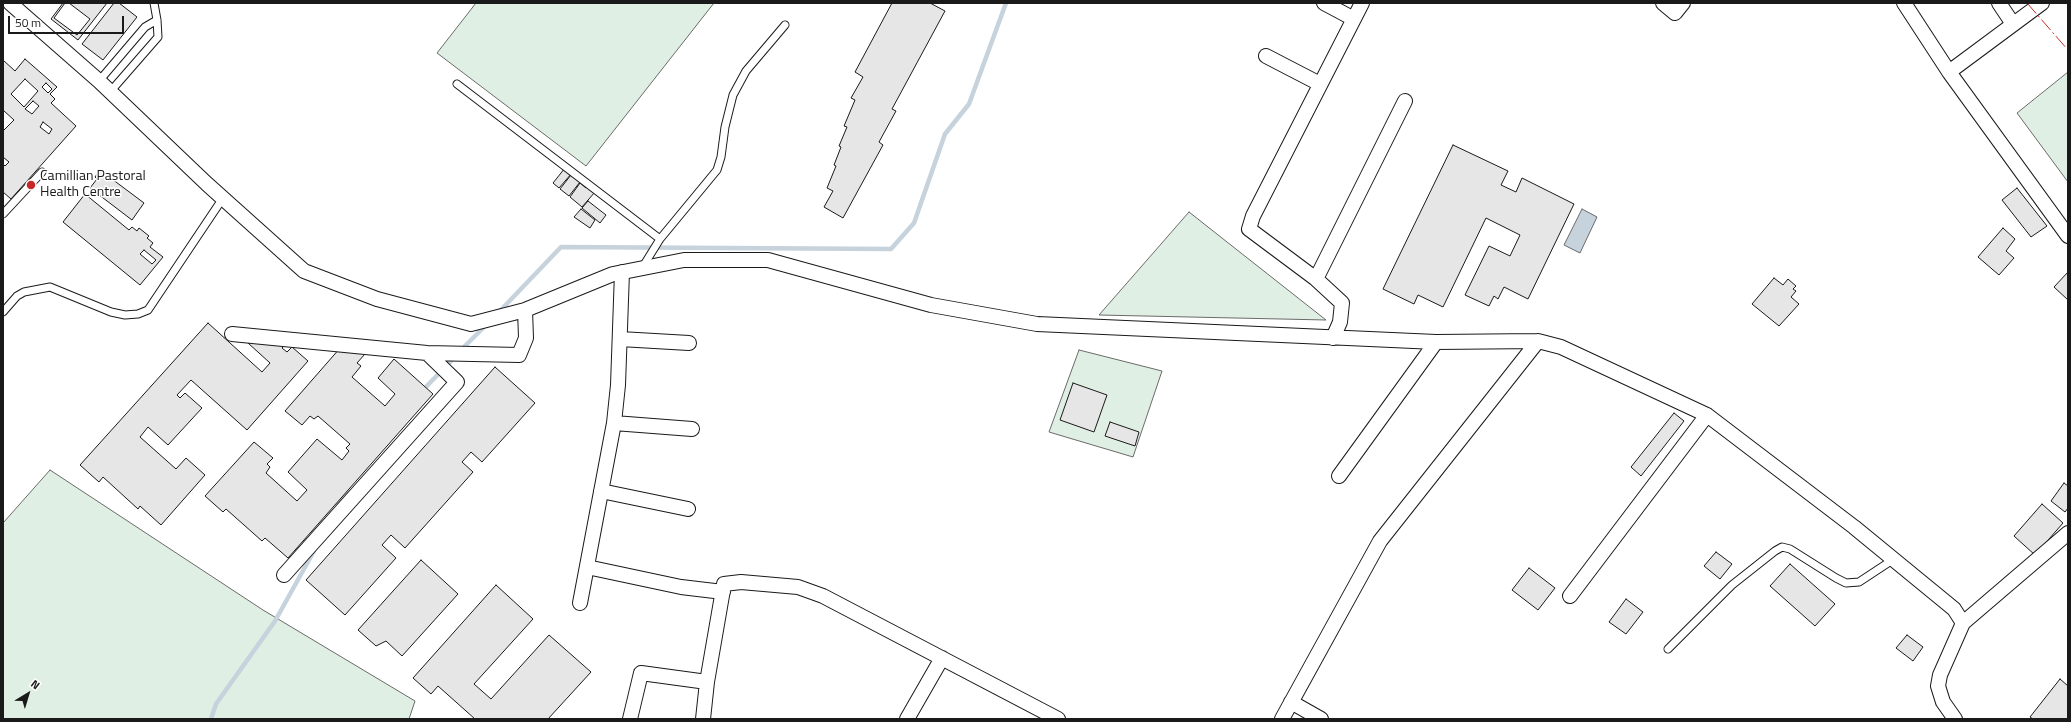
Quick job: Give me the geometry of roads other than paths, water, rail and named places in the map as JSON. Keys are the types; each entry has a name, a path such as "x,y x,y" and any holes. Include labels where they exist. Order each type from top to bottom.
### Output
{"street":[{"path":"10,3 110,92 223,198 304,271 377,299 471,324 525,310 613,274 622,272 684,260 768,260 930,305 1037,324 1436,342 1538,341 1561,347 1707,415 1854,526 1954,609 1962,623"},
{"path":"1324,3 1354,19"},
{"path":"1333,338 1340,322 1342,303 1316,279 1249,229 1253,216 1362,3"},
{"path":"1663,3 1675,13 1683,3"},
{"path":"1904,3 1948,72 2068,236"},
{"path":"1999,3 2014,24"},
{"path":"1948,72 2042,3"},
{"path":"1266,56 1320,84"},
{"path":"1316,279 1405,101"},
{"path":"580,603 614,423 618,385 622,272"},
{"path":"232,334 427,353 519,355 526,338 525,310"},
{"path":"620,339 689,343"},
{"path":"1282,719 1380,541 1538,341"},
{"path":"1339,476 1436,342"},
{"path":"284,575 457,382 427,353"},
{"path":"1570,596 1707,415"},
{"path":"614,423 692,428"},
{"path":"602,491 688,509"},
{"path":"1955,719 1944,702 1938,686 1940,675 1962,623 2068,533"},
{"path":"587,568 682,587 723,592"},
{"path":"703,719 707,682 724,584 741,582 798,587 823,596 1058,719"},
{"path":"908,719 942,658"},
{"path":"630,719 641,673 707,682"},
{"path":"1291,702 1321,719"}],"lane":[{"path":"110,92 158,37 154,3"},
{"path":"99,82 145,27 157,20"},
{"path":"642,268 660,239 702,190 716,170 721,157 725,127 733,95 746,71 785,25"},
{"path":"457,84 660,239"},
{"path":"3,214 42,172"},
{"path":"3,312 17,296 24,292 50,287 111,312 125,315 138,314 148,310 223,198"},
{"path":"1668,649 1732,585 1775,551 1782,548 1790,548 1846,583 1859,582 1894,560"}],"waterway":[{"path":"498,313 561,247 891,249 914,223 945,134 969,104 1006,3"},
{"path":"460,351 486,325"},
{"path":"421,392 455,357"},
{"path":"338,505 347,489"},
{"path":"211,719 216,704 275,621 314,551"}],"place":[{"name":"Camillian Pastoral Health Centre","path":"31,185"}]}
